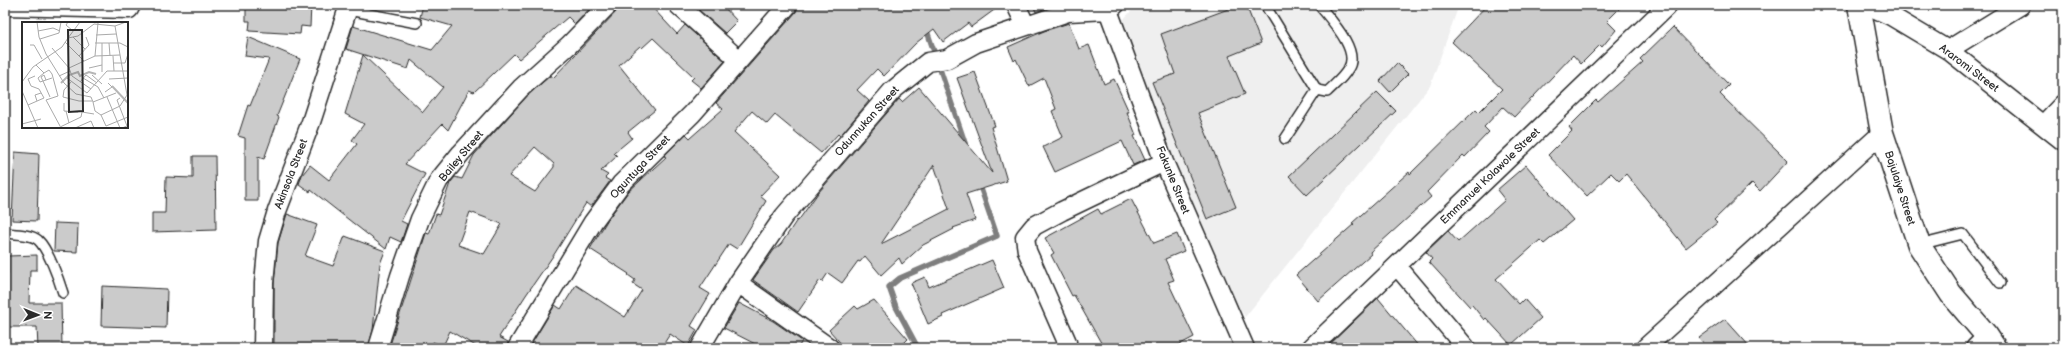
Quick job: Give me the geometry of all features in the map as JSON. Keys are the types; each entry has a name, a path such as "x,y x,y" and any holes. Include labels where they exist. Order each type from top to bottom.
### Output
{"street":[{"path":"5,6 129,9 131,5"},
{"name":"Bailey Street","path":"378,348 417,226 439,180 461,153 521,88 608,5"},
{"path":"678,5 738,59"},
{"name":"Oguntuga Street","path":"517,348 593,222 621,184 692,114 738,59 788,5"},
{"path":"1016,5 1026,26"},
{"name":"Emmanuel Kolawole Street","path":"1311,348 1668,5"},
{"name":"Bajulaiye Street","path":"1859,5 1882,133 1919,245 1985,344"},
{"name":"Araromi Street","path":"1867,5 1891,11 1948,50 2063,142"},
{"path":"1948,50 2021,5"},
{"name":"Akinsola Street","path":"263,348 264,283 268,240 277,211 311,122 348,7"},
{"name":"Odunnukan Street","path":"700,348 738,283 784,216 892,91 928,62 947,59 976,43 1068,12 1111,8"},
{"name":"Fakunle Street","path":"1111,8 1164,162 1245,348"},
{"path":"2043,125 2063,104"},
{"path":"1644,348 1882,133"},
{"path":"1066,342 1027,251 1025,237 1034,226 1164,162"},
{"path":"1397,266 1466,348"},
{"path":"738,283 830,348"}],"lane":[{"path":"1265,5 1317,90 1327,92 1349,69 1352,60 1350,47 1319,5"},
{"path":"348,7 417,23"},
{"path":"1285,139 1317,90"},
{"path":"5,233 29,236 38,240 54,268 63,293"},
{"path":"1919,245 1963,234 2000,284"}],"shaded area":[{"path":"1137,5 1459,5 1430,86 1245,317 1219,273 1121,22"}],"building":[{"path":"246,5 311,5 310,27 301,26 300,34 249,31 250,21 246,21"},
{"path":"423,5 593,5 575,24 568,17 519,59 514,54 474,92 469,90 448,130 442,124 405,164 425,174 401,221 407,224 401,242 390,237 386,249 311,190 310,192 299,184 302,175 310,165 329,180 357,144 352,140 364,124 345,114 363,55 423,112 443,87 411,60 408,69 346,49 353,26 432,50 452,26 420,17"},
{"path":"618,5 650,5 677,34 685,25 725,61 701,88 691,80 694,77 653,38 642,48 640,46 619,65 655,110 628,132 632,138 614,153 617,156 601,171 608,175 605,178 610,181 591,207 586,203 555,253 499,337 508,342 507,348 479,348 450,331 443,346 433,342 431,348 389,348 426,233 429,234 436,214 439,215 450,183 455,177 462,179 474,155 528,95 551,75 553,78 616,12","holes":["535,147 554,164 554,167 535,192 509,176","470,212 502,224 484,254 458,245"]},
{"path":"703,5 722,5 737,21 725,33 699,10"},
{"path":"798,5 1001,5 971,27 968,23 943,42 934,29 916,43 884,76 877,69 857,90 869,101 840,136 838,134 821,153 775,115 767,124 752,111 734,132 780,175 760,196 766,201 737,249 729,244 700,288 710,294 691,326 697,330 688,346 670,334 661,348 529,348 555,305 561,309 576,285 625,317 642,290 633,284 635,280 628,275 629,274 590,249 608,219 628,192 666,157 664,156 686,134 690,138 723,109 716,103 796,12"},
{"path":"1033,5 1056,5 1036,12"},
{"path":"1239,5 1246,5 1261,43 1229,56 1245,94 1198,113 1236,207 1207,219 1152,82 1175,74 1161,34"},
{"path":"1487,5 1623,5 1607,21 1616,30 1602,47 1600,45 1581,64 1573,55 1514,117 1503,107 1484,127 1489,132 1465,157 1463,155 1427,192 1431,197 1370,252 1371,254 1318,301 1296,275 1354,224 1352,223 1409,172 1410,174 1476,109 1479,112 1502,89 1452,42"},
{"path":"1069,23 1079,49 1089,45 1104,84 1114,79 1129,112 1127,112 1136,135 1134,136 1145,160 1133,165 1122,141 1055,172 1043,147 1063,137 1052,111 1056,109 1044,78 1029,86 1016,59 1014,61 1008,47 1044,31"},
{"path":"1673,27 1729,85 1720,94 1788,161 1760,191 1752,183 1714,220 1717,223 1686,248 1626,174 1619,181 1611,173 1587,196 1548,155 1572,131 1569,127 1596,100 1598,102 1643,62 1640,59"},
{"path":"248,37 300,59 277,116 279,117 264,159 258,157 258,201 245,201 245,138 238,136 248,105 250,106 269,59 245,56"},
{"path":"1397,63 1408,74 1390,92 1380,81"},
{"path":"975,72 995,126 991,127 1007,181 966,194 975,220 953,228 954,229 923,245 902,264 899,258 881,275 865,256 860,262 858,261 842,283 828,273 822,282 820,280 798,312 753,280 818,193 899,99 902,102 919,87 992,173 957,78","holes":["934,165 949,209 881,244"]},
{"path":"1377,92 1396,111 1307,195 1289,176"},
{"path":"15,152 39,154 37,221 12,220"},
{"path":"193,156 215,156 216,230 152,232 152,213 165,213 166,177 193,178"},
{"path":"1526,165 1573,220 1544,244 1540,240 1496,279 1519,304 1524,299 1541,318 1511,345 1486,318 1484,320 1472,305 1470,307 1429,262 1432,259 1426,252 1448,231 1458,242 1505,200 1497,190"},
{"path":"1131,199 1154,243 1177,234 1184,251 1165,259 1174,280 1168,282 1194,337 1173,348 1104,348 1074,295 1072,296 1051,255 1054,253 1045,238 1098,209 1101,214"},
{"path":"287,214 317,225 305,256 333,266 345,236 385,251 380,264 373,330 368,348 274,348 274,284 278,243"},
{"path":"55,223 78,224 77,252 54,251"},
{"path":"37,255 37,270 30,270 29,303 61,303 62,348 38,348 37,327 5,327 5,274 8,274 8,256"},
{"path":"992,260 1004,288 942,315 943,317 928,324 911,283 925,277 929,287"},
{"path":"102,286 167,289 166,328 101,326"},
{"path":"1378,298 1420,348 1326,348"},
{"path":"874,300 908,339 899,348 845,348 829,330 855,306 858,309"},
{"path":"739,303 773,321 802,341 798,348 763,348 724,328"},
{"path":"1725,319 1751,348 1708,348 1699,338"}],"waterway":[{"path":"926,28 966,146"},
{"path":"918,348 896,307 889,287 900,278 997,236 979,183"}]}
